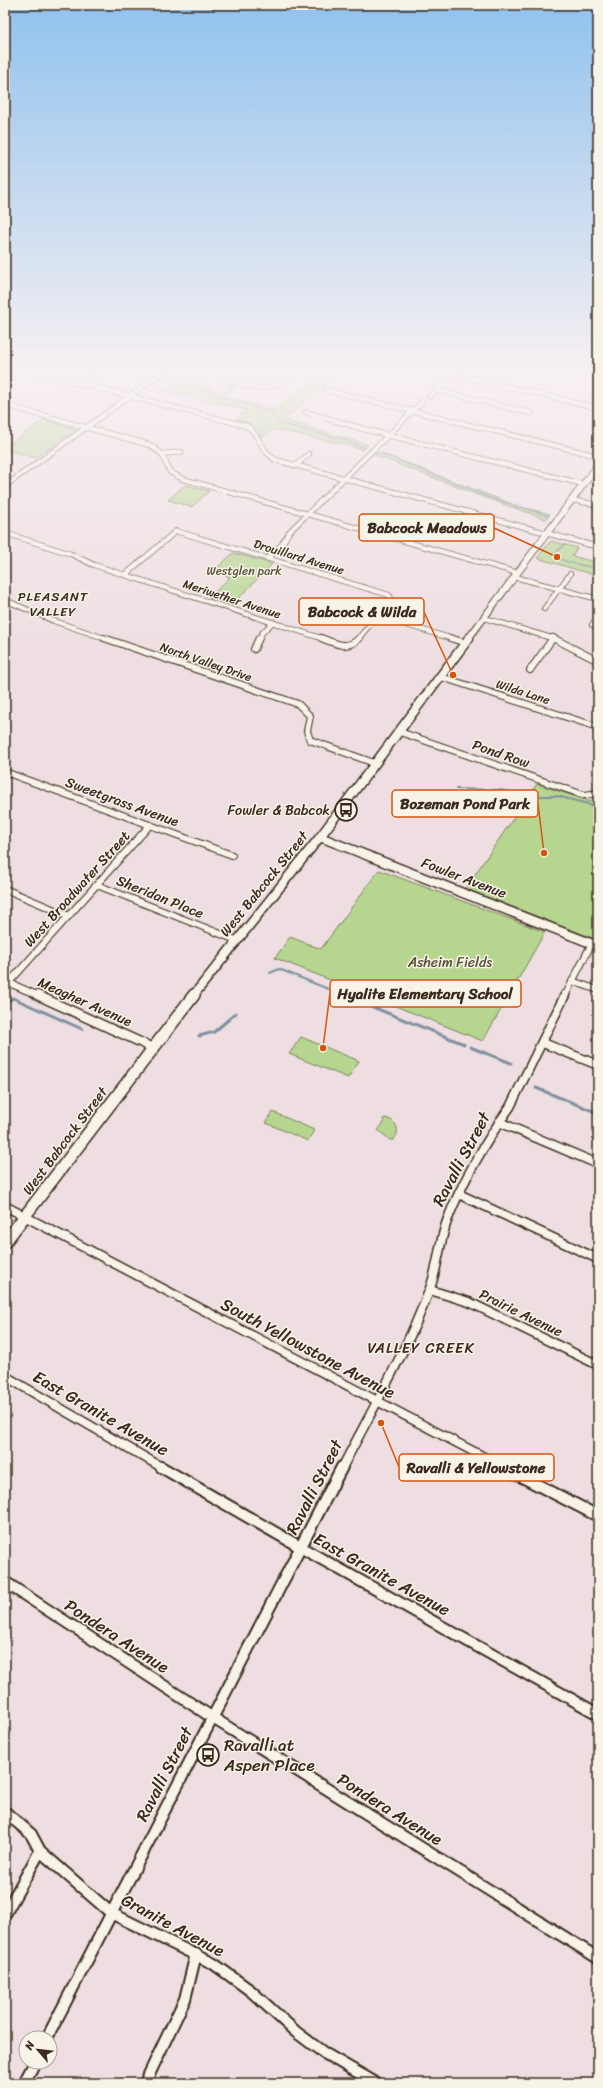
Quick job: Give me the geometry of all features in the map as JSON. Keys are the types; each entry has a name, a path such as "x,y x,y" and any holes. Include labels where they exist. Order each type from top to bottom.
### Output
{"street":[{"path":"5,486 35,464"},
{"path":"165,464 167,469 177,477 516,575 559,589 598,599"},
{"path":"290,464 598,547"},
{"path":"268,558 282,544 289,532 358,464"},
{"path":"504,464 583,484"},
{"name":"West Babcock Street","path":"5,1242 236,940 320,837 397,731 441,677 598,465"},
{"path":"572,500 598,505"},
{"name":"Drouillard Avenue","path":"125,576 176,531 390,595 392,600 377,616"},
{"name":"Meriwether Avenue","path":"5,533 71,554 86,562 125,576 348,646 354,644 377,616"},
{"path":"544,609 570,574"},
{"name":"North Valley Drive","path":"5,600 54,621 298,704 305,709 310,716 307,729 310,740 374,763"},
{"path":"592,625 598,615"},
{"path":"377,616 466,643"},
{"path":"484,618 553,638 598,661"},
{"path":"254,649 262,633 272,622"},
{"path":"530,670 553,638"},
{"name":"Wilda Lane","path":"441,677 598,727"},
{"name":"Pond Row","path":"397,731 575,792 585,795 598,793"},
{"name":"Sweetgrass Avenue","path":"5,772 232,855"},
{"name":"West Broadwater Street","path":"6,983 69,916 150,825"},
{"name":"Fowler Avenue","path":"320,837 595,945"},
{"name":"Sheridan Place","path":"97,885 236,940"},
{"path":"5,889 69,916"},
{"name":"Ravalli Street","path":"51,2030 302,1548 411,1334 430,1290 447,1222 459,1194 499,1122 510,1107 544,1043 572,981 595,945"},
{"path":"572,981 598,990"},
{"name":"Meagher Avenue","path":"6,983 153,1048"},
{"path":"544,1043 598,1065"},
{"path":"499,1122 598,1164"},
{"path":"459,1194 598,1259"},
{"name":"South Yellowstone Avenue","path":"5,1206 598,1516"},
{"name":"Prairie Avenue","path":"430,1290 469,1302 598,1365"},
{"name":"East Granite Avenue","path":"5,1376 302,1548 598,1714"},
{"name":"Pondera Avenue","path":"5,1582 213,1718 598,1958"},
{"name":"Granite Avenue","path":"5,1812 31,1834 40,1851 111,1914 214,1964 251,1991 296,2032 324,2053 376,2083"},
{"path":"5,1914 40,1851"},
{"path":"145,2083 185,1999 196,1954"},
{"path":"24,2083 31,2070"}],"green space":[{"path":"399,464 410,464 517,506 550,514 546,519 475,494"},
{"path":"185,485 209,491 192,507 168,500"},
{"path":"551,541 577,548 572,556 598,563 598,576 537,558"},
{"name":"Westglen park","path":"233,553 272,564 232,605 209,598 230,577 213,572"},
{"path":"537,784 598,804 598,940 465,889"},
{"name":"Asheim Fields","path":"379,870 545,932 483,1041 275,958 290,937 321,949"},
{"path":"301,1037 359,1061 348,1078 289,1054"},
{"path":"273,1112 314,1130 308,1141 266,1123"},
{"path":"385,1118 395,1123 397,1133 393,1140 390,1140 378,1130 384,1123 383,1119"}],"waterway":[{"path":"408,464 488,497 549,516"},
{"path":"563,546 554,555 570,563 598,569"},
{"path":"456,789 499,790 534,796 557,796 588,804 598,811"},
{"path":"270,973 279,969 328,989"},
{"path":"345,996 464,1044"},
{"path":"5,1003 13,998 82,1029"},
{"path":"199,1036 214,1032 236,1013"},
{"path":"470,1047 511,1063"},
{"path":"536,1088 598,1113"}],"place":[{"name":"Babcock Meadows","path":"557,557"},
{"name":"Babcock & Wilda","path":"453,675"},
{"name":"Fowler & Babcok","path":"346,810"},
{"name":"Bozeman Pond Park","path":"544,853"},
{"name":"Hyalite Elementary School","path":"323,1048"},
{"name":"Ravalli & Yellowstone","path":"381,1423"},
{"name":"Ravalli at Aspen Place","path":"208,1755"}],"district":[{"name":"PLEASANT VALLEY","path":"53,604"},
{"name":"VALLEY CREEK","path":"421,1348"}]}
